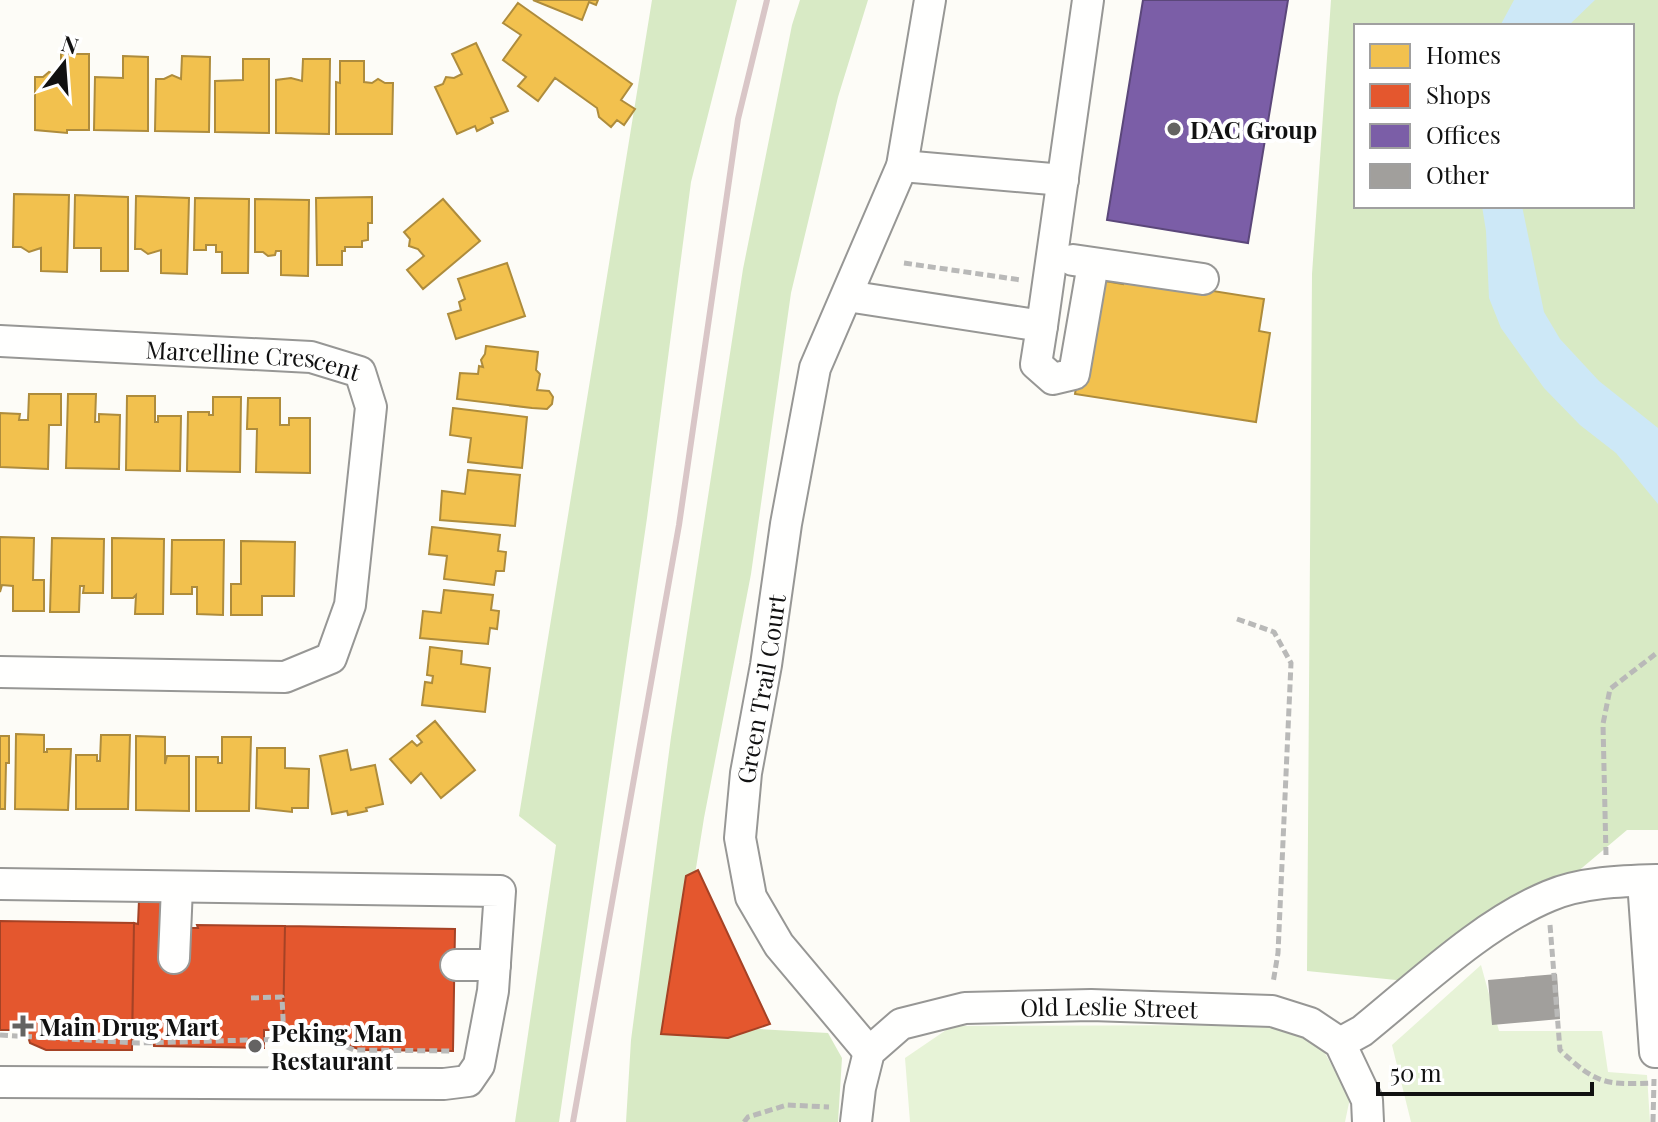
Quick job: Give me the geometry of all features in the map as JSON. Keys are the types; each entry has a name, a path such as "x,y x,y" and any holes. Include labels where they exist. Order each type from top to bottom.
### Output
{"street":[{"name":"Green Trail Court","path":"869,1052 779,945 751,897 740,838 746,773 815,368 902,166 930,0"},
{"path":"1088,0 1036,364 1053,379 1074,374 1093,264"},
{"path":"902,166 1063,180"},
{"path":"1052,255 1093,264 1203,279"},
{"path":"847,296 1042,326"},
{"name":"Marcelline Crescent","path":"0,341 311,357 360,372 371,407 350,605 331,658 285,677 0,672"},
{"path":"1368,1122 1367,1100 1340,1043 1362,1031 1500,920 1548,896 1606,884 1650,881 1657,1052"},
{"path":"0,884 500,891 495,965 479,1065 468,1081 444,1084 0,1082"},
{"path":"174,958 177,887"},
{"path":"456,965 495,965"},
{"name":"Old Leslie Street","path":"869,1052 901,1024 935,1014 965,1008 1091,1005 1272,1011 1310,1023 1340,1043"},
{"path":"856,1122 869,1052"}],"path":[{"path":"904,263 1025,280"},
{"path":"1237,619 1274,632 1291,663 1278,953 1273,983"},
{"path":"1606,884 1603,724 1610,689 1658,652"},
{"path":"1548,896 1560,1050 1581,1070 1611,1084 1654,1083"},
{"path":"251,998 282,997 284,1039"},
{"path":"0,1035 138,1043 326,1038 354,1050 454,1051 456,1037"},
{"path":"1653,1122 1657,1052"},
{"path":"744,1122 748,1117 787,1105 829,1107"}],"green space":[{"path":"652,0 737,0 691,182 647,518 559,1122 515,1122 556,845 519,816"},
{"path":"800,0 868,0 838,97 791,293 751,574 704,818 671,1024 828,1033 842,1058 838,1122 626,1122 631,1040 671,737 743,269 792,25"},
{"path":"1331,0 1658,0 1658,830 1627,830 1570,878 1416,982 1307,971 1312,274"},
{"path":"1481,965 1499,1031 1602,1031 1608,1072 1647,1075 1650,1122 1411,1122 1392,1045"},
{"path":"1271,1025 1321,1046 1350,1098 1345,1122 910,1122 905,1058 952,1026"}],"water":[{"path":"1514,0 1595,0 1570,24 1501,24"},
{"path":"1482,208 1522,208 1544,312 1560,339 1599,381 1658,428 1658,504 1616,453 1580,425 1544,388 1501,328 1489,298"}],"building: Homes":[{"path":"533,0 598,0 596,5 589,2 582,20"},
{"path":"518,3 632,84 621,100 635,109 624,125 617,120 611,127 599,117 597,108 555,78 538,101 518,86 526,77 503,60 521,35 503,23"},
{"path":"476,43 508,111 491,118 493,123 477,131 475,126 457,134 435,87 443,84 446,77 454,78 462,74 452,54"},
{"path":"61,54 89,54 89,130 67,130 67,133 35,130 35,77 43,77 49,72 61,77"},
{"path":"123,56 148,57 148,131 94,130 95,77 123,78"},
{"path":"182,56 210,57 209,132 155,131 156,79 172,75 181,79"},
{"path":"243,59 269,59 269,133 215,132 215,81 243,80"},
{"path":"303,59 330,59 329,134 276,133 276,80 291,78 302,81"},
{"path":"340,61 364,61 364,82 372,83 378,79 393,83 392,134 336,134 336,82 340,83"},
{"path":"14,194 69,195 67,272 41,271 41,248 29,252 13,247"},
{"path":"75,195 128,197 128,271 101,271 101,248 74,248"},
{"path":"136,196 189,198 187,274 161,273 161,250 148,254 135,249"},
{"path":"372,197 372,223 368,223 368,240 362,241 362,247 345,247 342,265 317,265 316,198"},
{"path":"195,198 249,199 248,273 222,273 222,252 216,252 216,245 206,245 206,250 194,250"},
{"path":"255,199 309,200 308,276 281,275 281,251 268,256 255,252"},
{"path":"443,199 480,241 423,289 407,270 424,256 418,249 409,246 410,239 404,232"},
{"path":"507,263 525,316 456,339 448,314 461,310 459,302 465,299 458,279"},
{"path":"1124,277 1264,299 1259,331 1270,333 1256,422 1075,394 1093,279 1123,284"},
{"path":"486,346 538,352 536,370 540,374 537,390 549,391 553,397 552,404 547,409 457,399 460,373 478,374 479,366 483,367 481,360"},
{"path":"29,394 61,394 61,425 49,425 48,469 0,467 0,413 20,414 19,420 28,420"},
{"path":"68,394 96,394 95,422 99,422 99,414 120,415 119,469 66,468"},
{"path":"127,396 155,396 155,422 158,422 158,416 181,416 180,471 126,470"},
{"path":"213,397 241,397 240,472 187,471 188,412 209,412 213,415"},
{"path":"248,398 280,398 280,425 289,425 289,418 310,418 310,473 256,472 257,429 247,429"},
{"path":"453,408 527,417 522,468 468,462 471,438 450,435"},
{"path":"468,470 520,475 515,526 440,520 442,491 465,494"},
{"path":"432,527 500,535 498,551 506,552 504,571 496,571 494,585 444,579 447,556 429,554"},
{"path":"0,537 34,538 33,580 44,580 44,611 13,611 13,586 2,585 0,592"},
{"path":"52,538 104,539 103,593 83,593 84,586 80,586 79,612 50,612"},
{"path":"112,538 164,539 163,614 135,614 136,595 133,598 112,598"},
{"path":"172,540 224,540 223,615 197,614 197,587 192,587 192,594 171,594"},
{"path":"241,541 295,542 294,596 262,596 262,615 231,615 231,584 241,584"},
{"path":"444,590 493,595 491,610 499,611 497,629 490,628 488,644 420,638 423,611 441,613"},
{"path":"430,647 462,651 461,664 490,668 485,712 422,705 425,682 432,683 433,676 427,675"},
{"path":"435,721 475,770 441,798 421,773 411,783 390,759 412,741 417,746 422,742 417,736"},
{"path":"16,734 44,735 44,752 47,749 71,749 68,810 15,809"},
{"path":"101,735 130,735 128,809 76,809 76,755 97,755 97,761 100,761"},
{"path":"0,736 9,736 5,809 0,809"},
{"path":"136,736 165,737 165,764 167,756 189,756 189,811 136,810"},
{"path":"222,737 251,737 249,811 196,811 196,757 218,757 218,763 222,763"},
{"path":"257,748 285,748 285,768 309,769 308,808 292,808 292,812 256,808"},
{"path":"347,750 351,770 375,765 383,804 348,815 347,811 332,814 320,756"}],"building: Shops":[{"path":"698,870 770,1024 728,1038 661,1034 686,876"},
{"path":"139,900 191,901 191,928 198,928 197,925 285,926 283,1030 264,1030 264,1048 154,1046 153,1039 132,1039 134,923 138,924"},
{"path":"0,921 134,923 132,1050 46,1050 30,1043 26,1030 0,1030"},
{"path":"285,926 455,929 453,1051 361,1050 341,1040 337,1031 283,1030"}],"building: Offices":[{"path":"1143,0 1288,0 1248,243 1107,220"}],"building: Other":[{"path":"1557,974 1560,1019 1492,1025 1488,980"}],"railway":[{"path":"573,1122 679,525 738,119 767,0"}],"place":[{"name":"DAC Group","path":"1174,129"},
{"name":"Main Drug Mart","path":"23,1026"},
{"name":"Peking Man Restaurant","path":"255,1046"}]}
